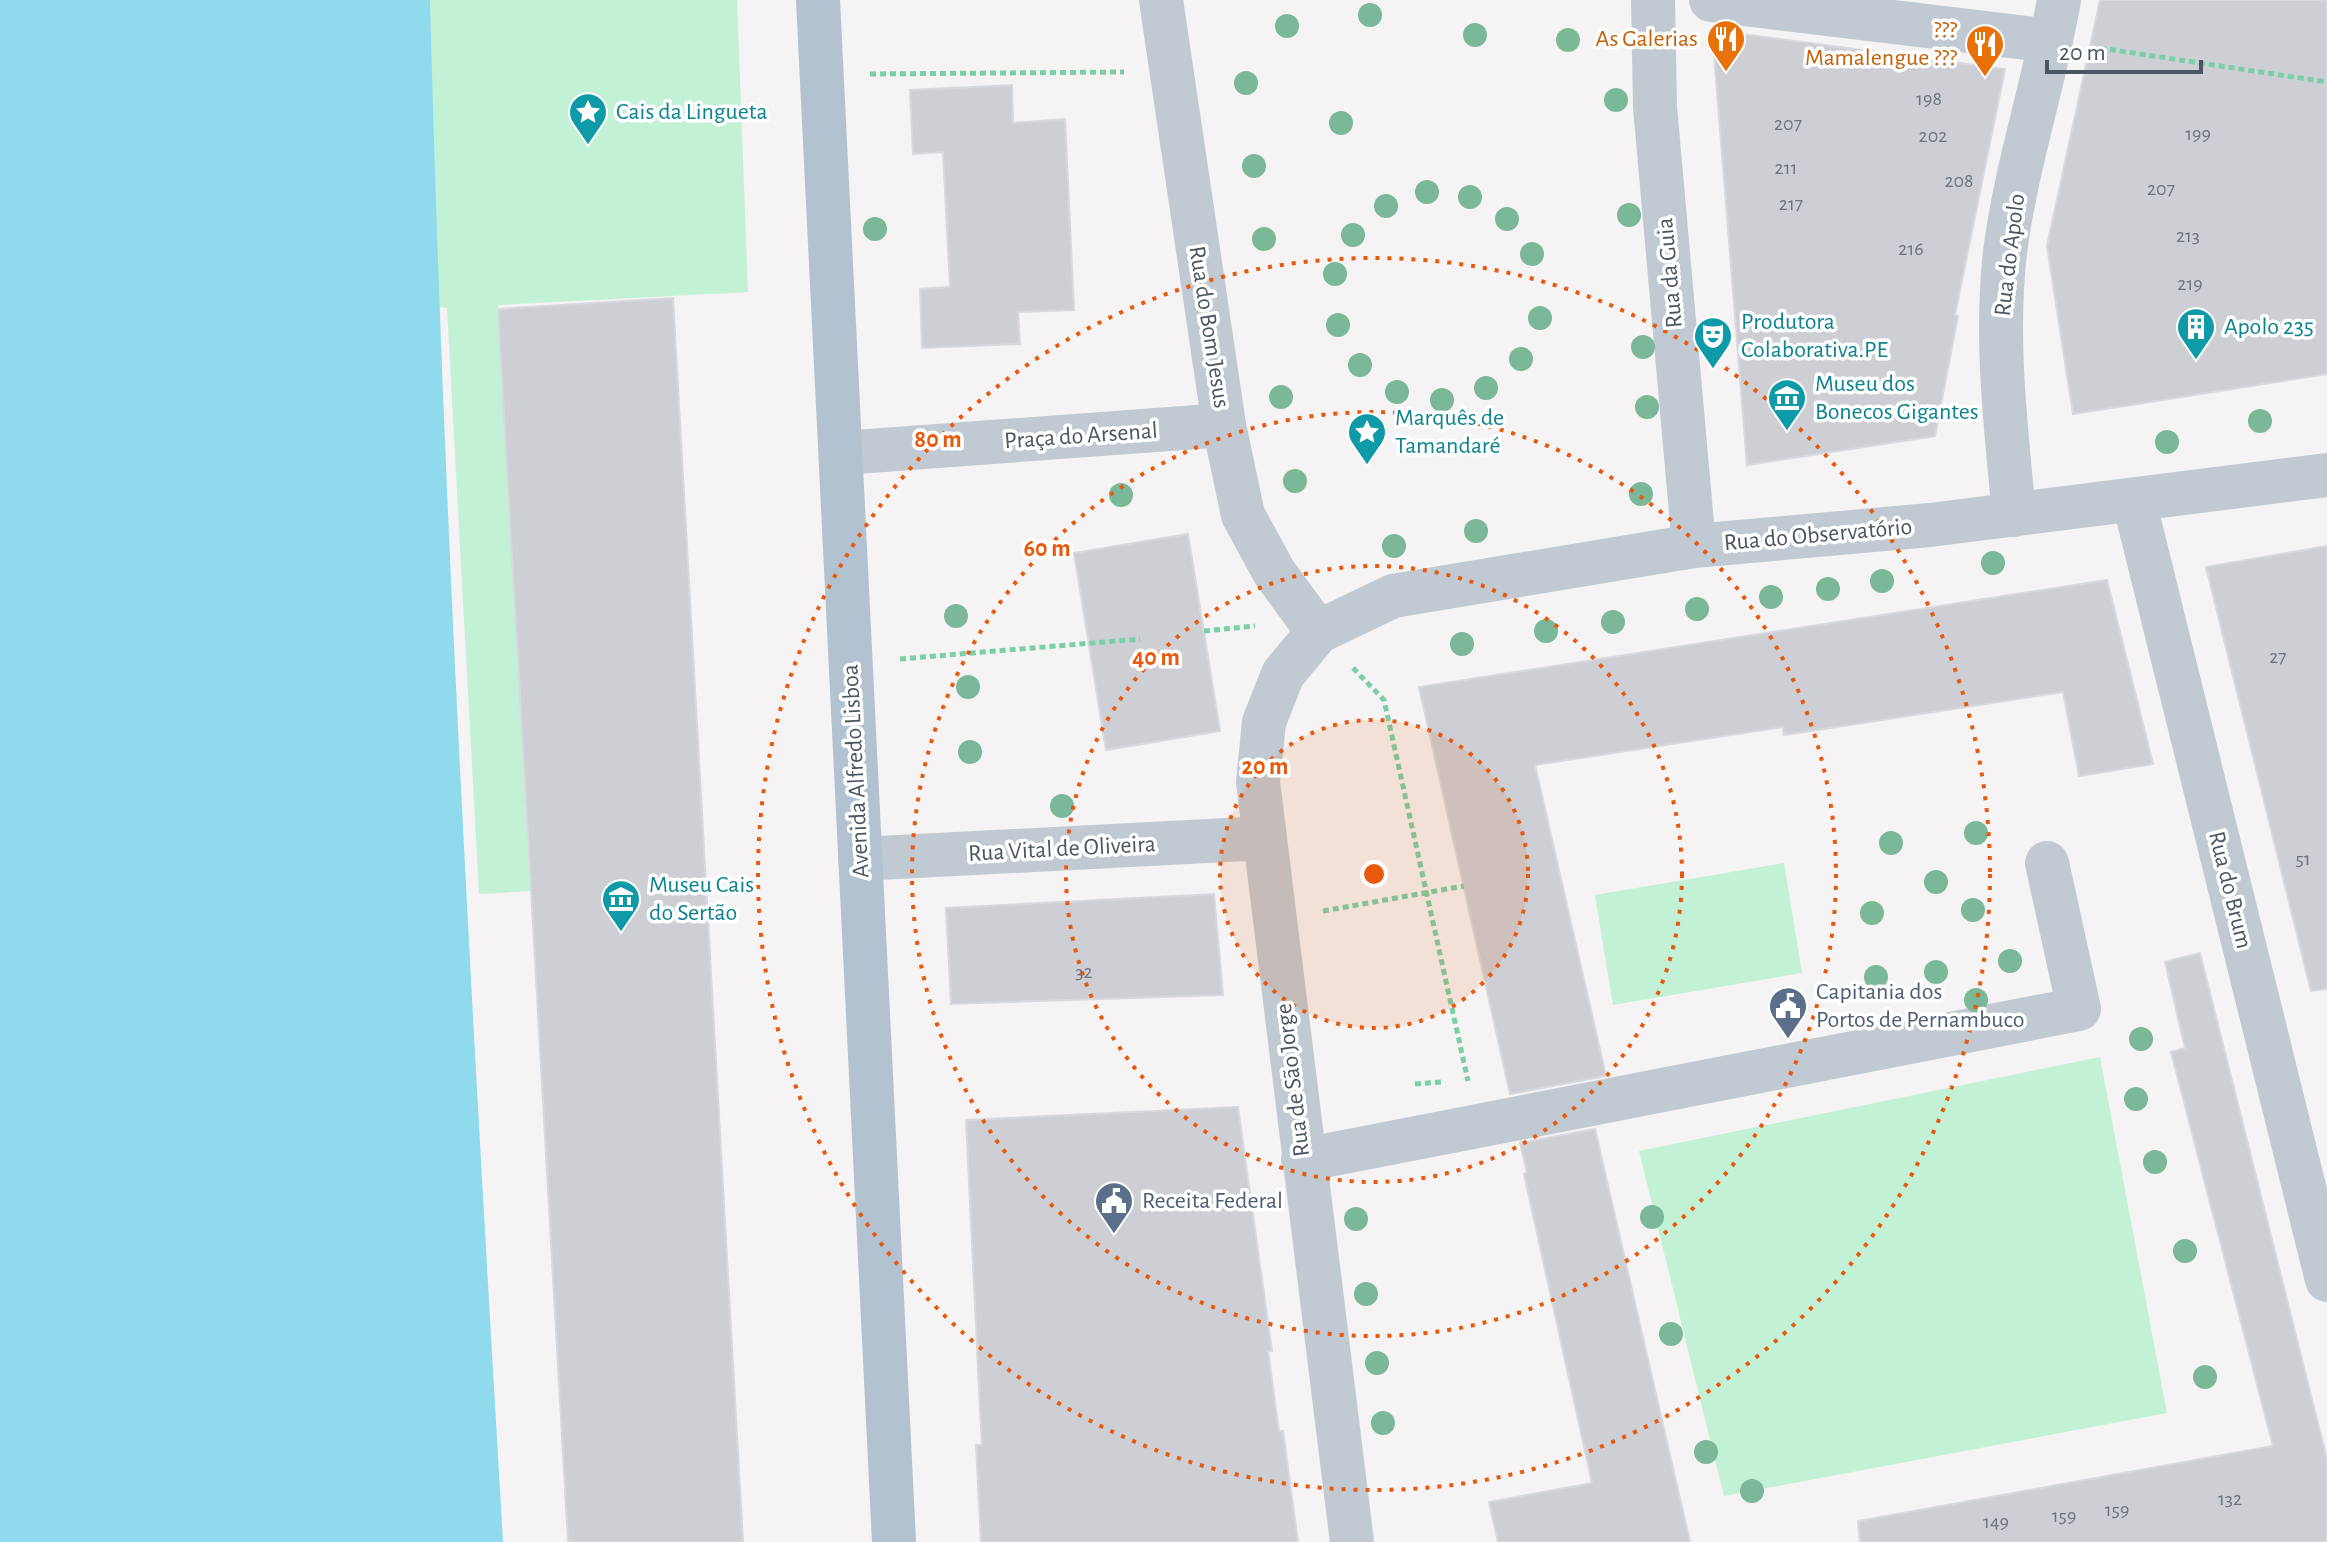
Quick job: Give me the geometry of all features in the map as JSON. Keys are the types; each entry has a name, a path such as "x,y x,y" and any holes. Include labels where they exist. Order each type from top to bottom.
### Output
{"main road":[{"name":"Avenida Alfredo Lisboa","path":"818,0 894,1542"}],"street":[{"name":"Rua do Bom Jesus","path":"1161,0 1224,425 1243,515 1291,599 1318,632"},
{"name":"Rua da Guia","path":"1653,0 1655,107 1694,546"},
{"path":"1711,0 2055,20"},
{"name":"Rua do Apolo","path":"2014,515 2002,391 2001,304 2006,250 2055,20"},
{"name":"Praça do Arsenal","path":"842,453 1224,425"},
{"name":"Rua do Observatório","path":"1318,632 1393,596 1694,546 2014,515 2327,475"},
{"name":"Rua do Brum","path":"2134,501 2327,1280"},
{"name":"Rua de São Jorge","path":"1318,632 1283,674 1264,722 1258,782 1352,1542"},
{"name":"Rua Vital de Oliveira","path":"860,859 1265,838"},
{"path":"1303,1160 2079,1009 2047,863"}],"path":[{"path":"2055,20 2327,82"},
{"path":"821,74 1171,72"},
{"path":"851,663 1140,639"},
{"path":"1384,700 1478,1127"},
{"path":"1274,920 1464,886"}],"green space":[{"name":"Cais da Lingueta","path":"430,0 737,0 748,292 498,305 530,891 479,894 447,308 437,307"},
{"path":"1784,863 1802,973 1613,1005 1595,895"},
{"path":"2100,1057 2167,1413 1724,1496 1639,1151"}],"water":[{"path":"0,0 430,0 451,579 503,1542 0,1542"}],"building":[{"path":"2100,0 2327,0 2327,374 2073,414 2047,246"},
{"path":"1712,30 2005,69 1955,315 1958,316 1935,436 1747,465"},
{"path":"1012,85 1013,123 1065,119 1074,310 1018,312 1020,344 922,348 920,289 950,287 943,152 913,154 910,90"},
{"name":"Museu Cais do Sertão","path":"673,298 743,1542 568,1542 498,309"},
{"path":"1188,534 1220,731 1106,750 1074,553"},
{"path":"2327,546 2327,989 2311,991 2206,567"},
{"path":"2107,580 2153,764 2079,776 2063,692 1784,735 1783,727 1535,765 1606,1076 1510,1094 1419,687"},
{"path":"1214,894 1223,995 951,1004 946,908"},
{"path":"2200,953 2327,1459 2327,1542 1860,1542 1858,1521 2273,1446 2171,1052 2185,1048 2165,962"},
{"path":"1238,1107 1272,1351 1268,1351 1279,1431 1283,1431 1298,1542 981,1542 976,1445 982,1445 966,1120"},
{"path":"1595,1129 1690,1542 1498,1542 1489,1502 1592,1483 1524,1174 1527,1173 1520,1143"}],"place":[{"name":"As Galerias","path":"1726,73"},
{"name":"??? Mamalengue ???","path":"1985,78"},
{"name":"Cais da Lingueta","path":"588,146"},
{"name":"Apolo 235","path":"2196,361"},
{"name":"Produtora Colaborativa.PE","path":"1713,370"},
{"name":"Museu dos Bonecos Gigantes","path":"1787,432"},
{"name":"Marquês de Tamandaré","path":"1367,466"},
{"name":"Museu Cais do Sertão","path":"621,933"},
{"name":"Capitania dos Portos de Pernambuco","path":"1788,1040"},
{"name":"Receita Federal","path":"1114,1235"}]}
